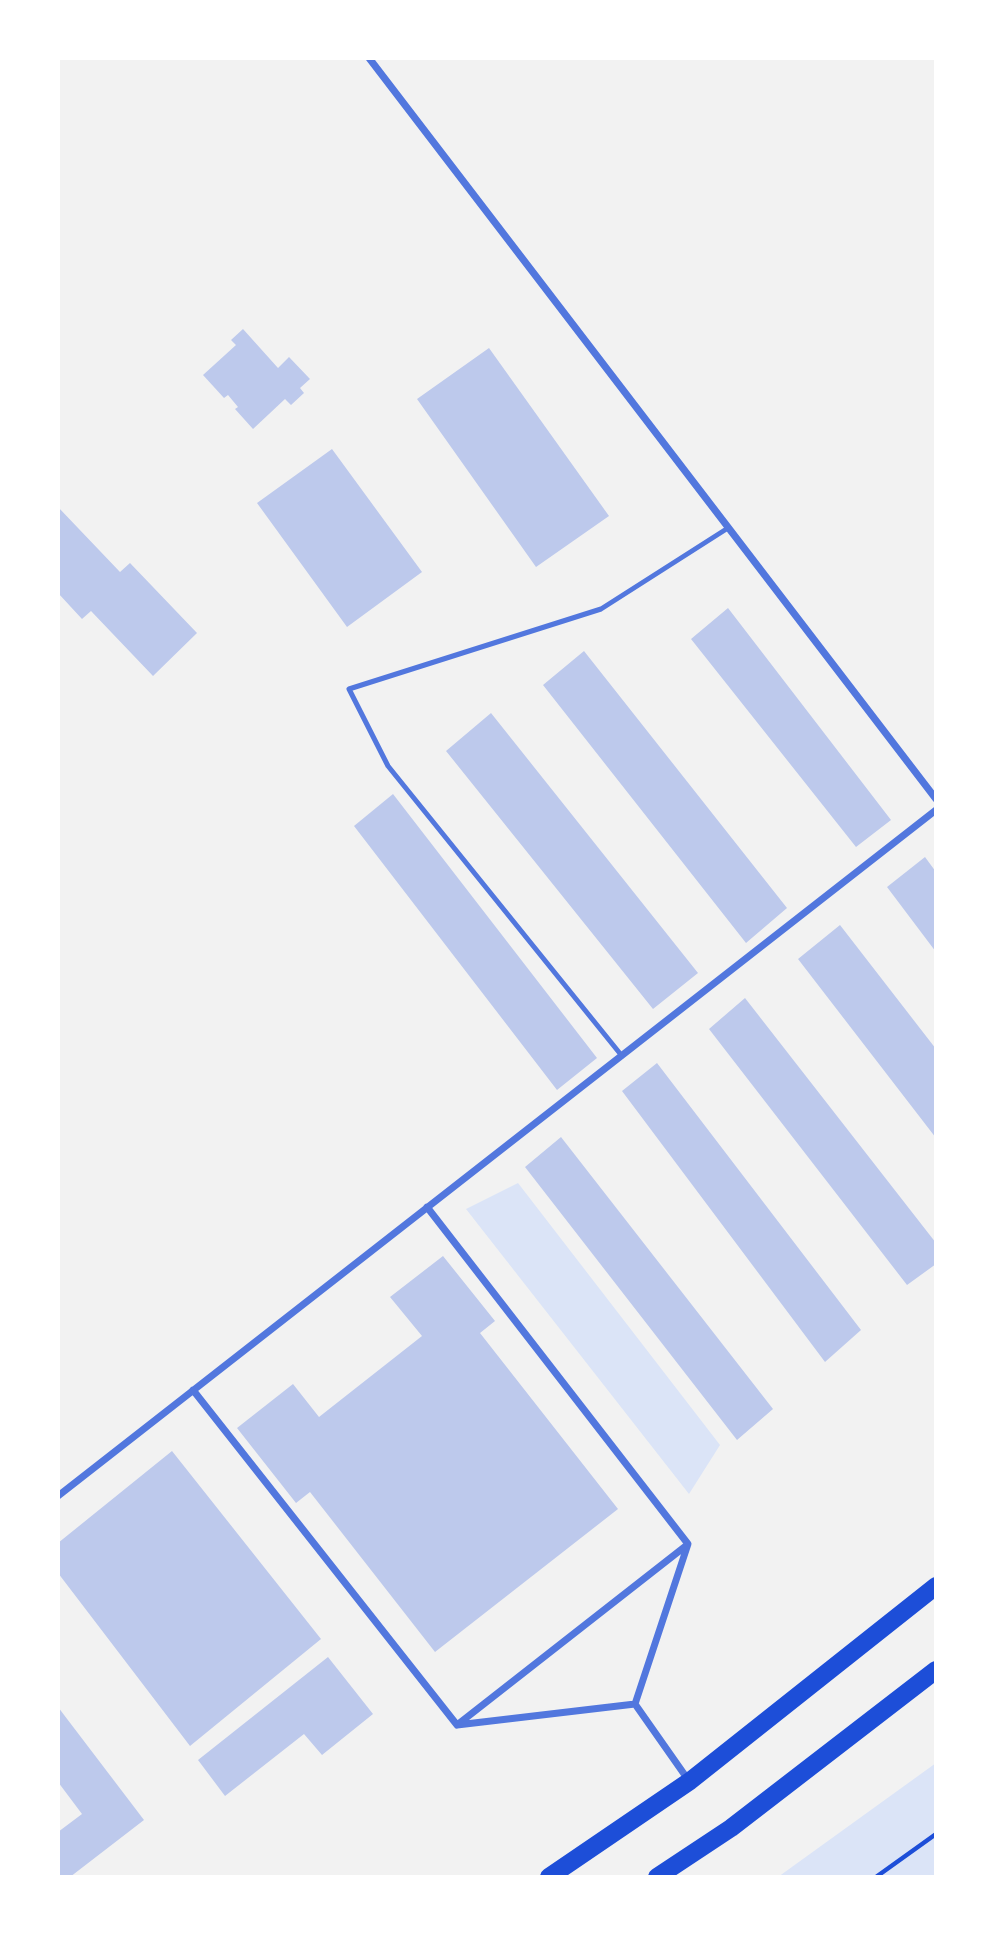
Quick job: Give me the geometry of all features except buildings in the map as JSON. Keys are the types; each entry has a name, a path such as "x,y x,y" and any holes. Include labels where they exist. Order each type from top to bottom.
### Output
{"main road":[{"path":"549,1877 690,1781 936,1586"},
{"path":"657,1877 731,1828 936,1670"}],"street":[{"path":"369,58 936,799"},
{"path":"58,1496 936,810"},
{"path":"427,1208 688,1544"},
{"path":"193,1390 457,1725"},
{"path":"635,1704 688,1544"},
{"path":"457,1725 688,1544"},
{"path":"457,1725 635,1704"},
{"path":"635,1704 690,1781"}],"lane":[{"path":"622,1056 387,766 349,690 601,609 728,528"}],"path":[{"path":"876,1877 936,1834"}],"shaded area":[{"path":"518,1183 720,1445 689,1494 466,1209"},
{"path":"936,1763 936,1877 778,1877"}]}
